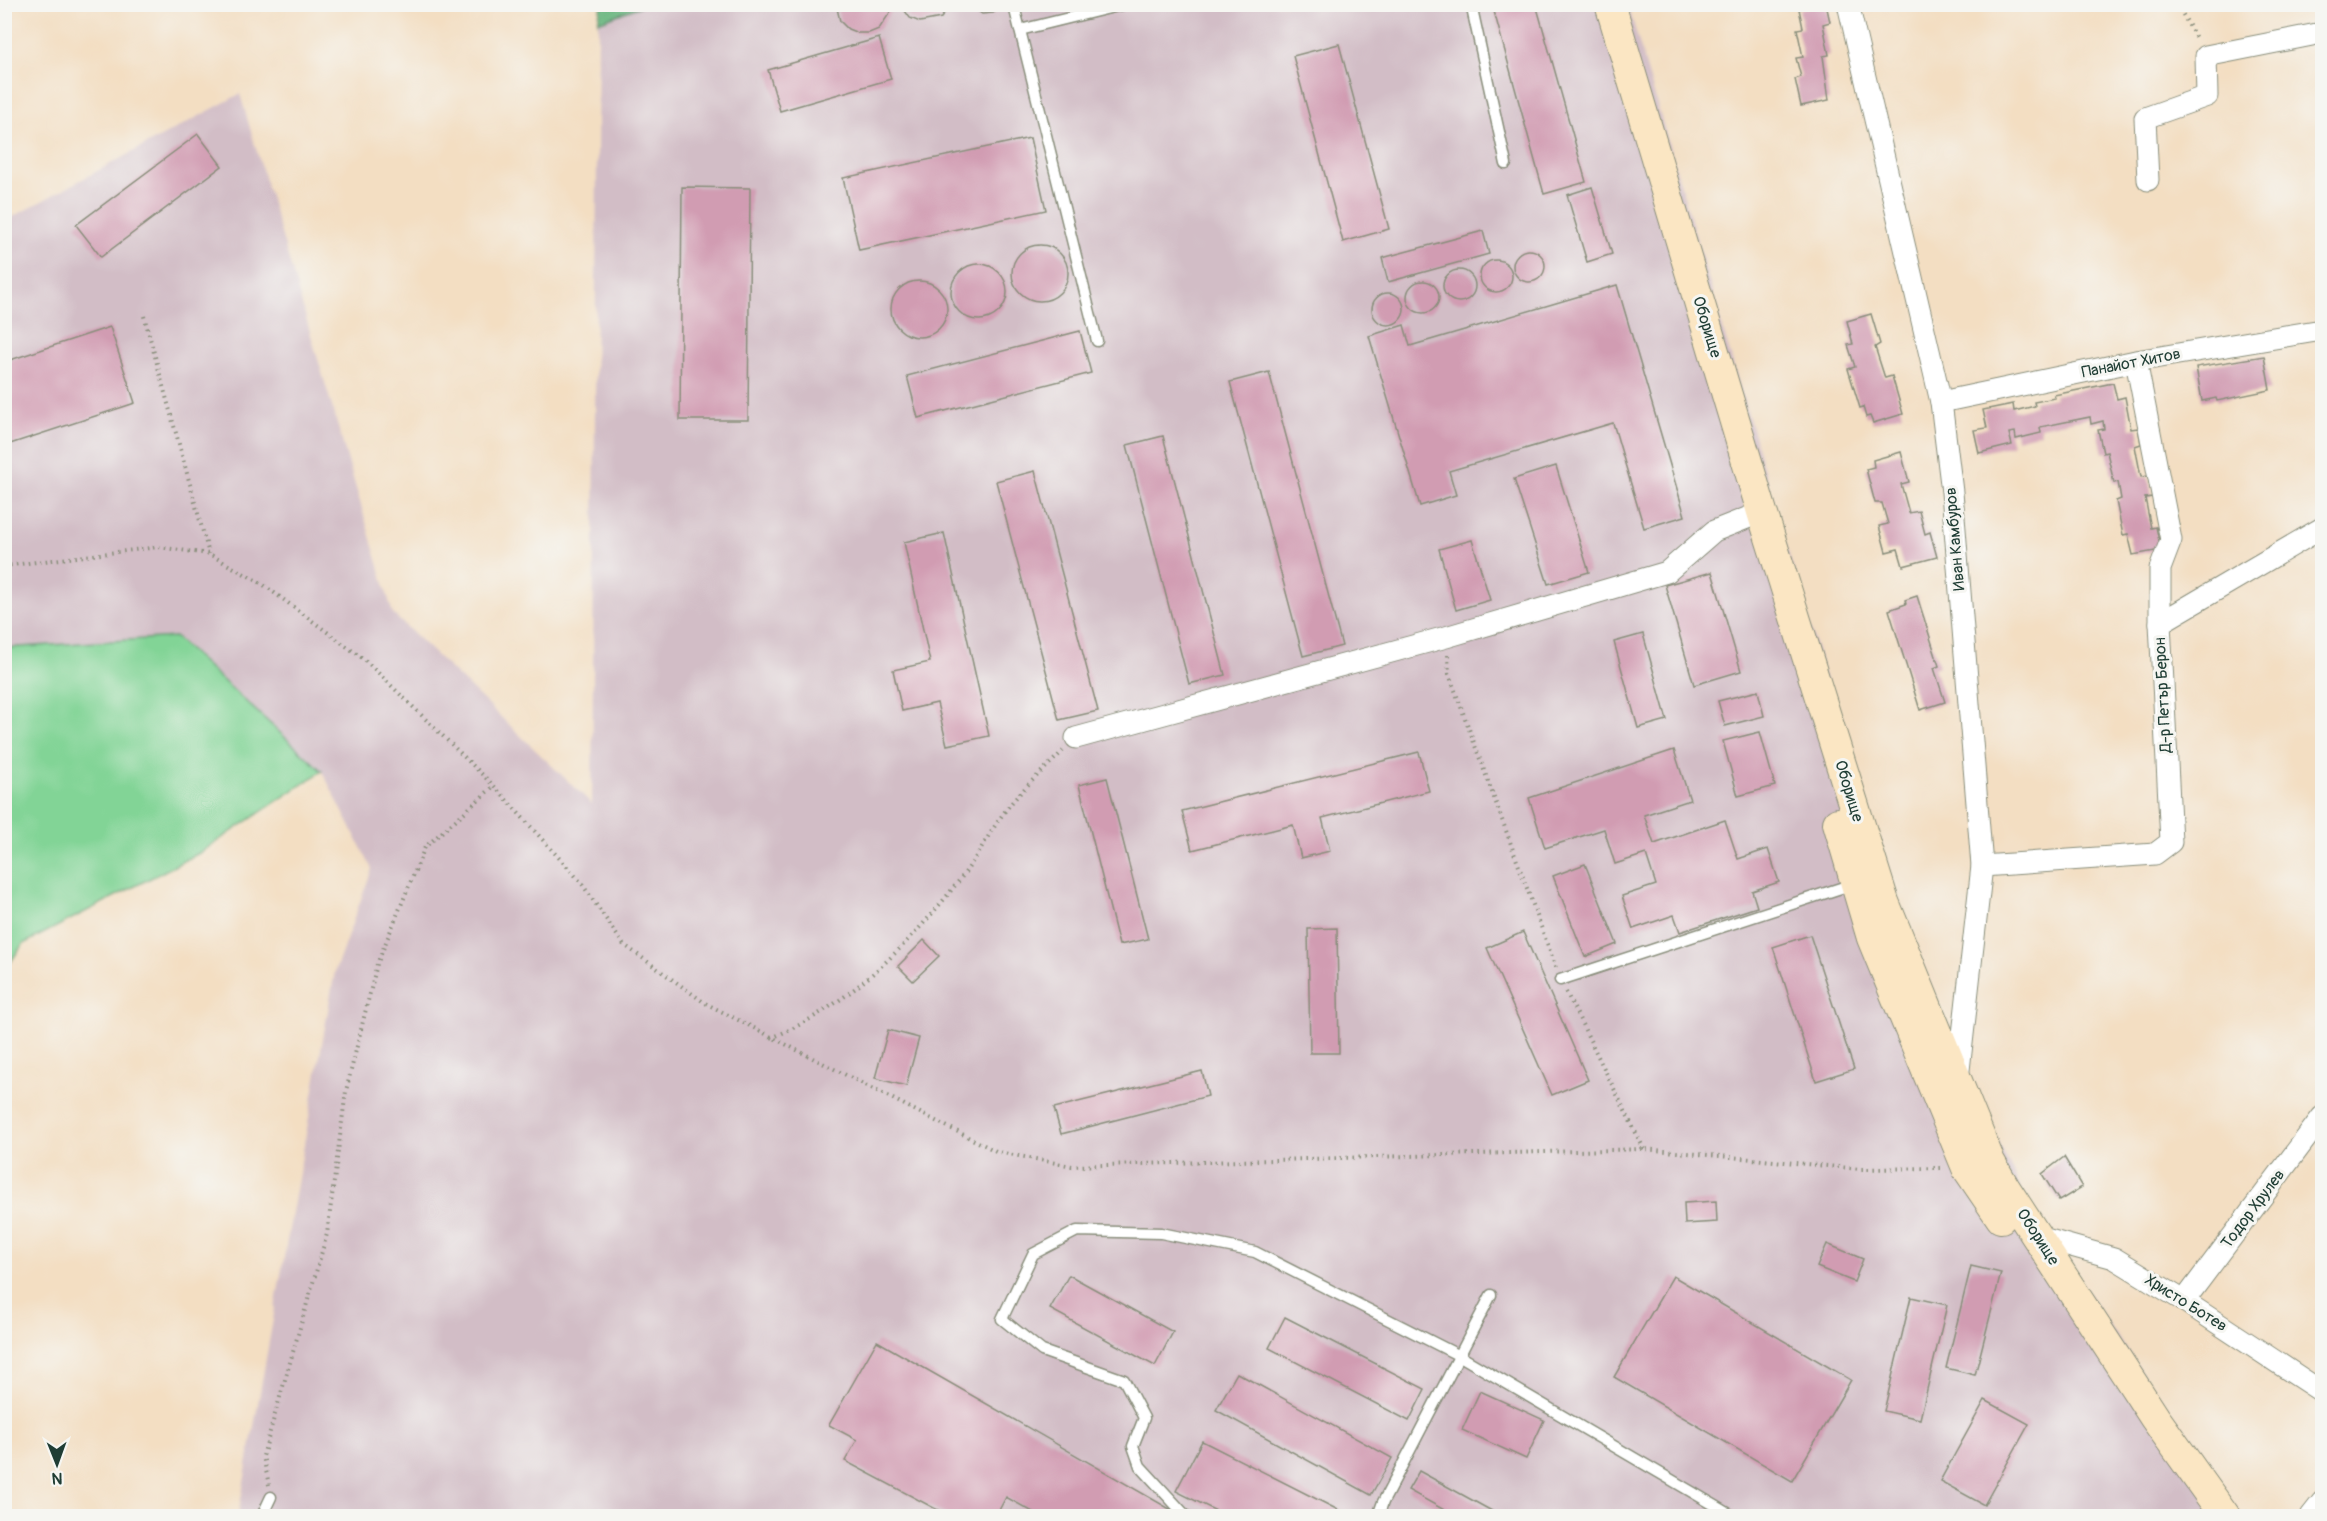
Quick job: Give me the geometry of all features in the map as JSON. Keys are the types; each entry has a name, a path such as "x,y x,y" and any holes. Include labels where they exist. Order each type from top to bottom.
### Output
{"main road":[{"name":"Оборище","path":"1590,4 1754,515 1884,902 1990,1162 2155,1418 2225,1516"},
{"name":"Оборище","path":"1610,4 1872,938 1967,1168 2202,1516"}],"street":[{"name":"Иван Камбуров","path":"1848,4 1941,402 1952,492 1982,866 1957,1082"},
{"path":"2148,180 2145,118 2207,96 2206,56 2322,33"},
{"name":"Панайот Хитов","path":"1941,402 2136,361 2322,330"},
{"name":"Д-р Петър Берон","path":"1982,866 2155,854 2171,842 2160,623 2160,569 2171,540 2136,361"},
{"path":"1076,738 1446,638 1667,572 1714,531 1754,515"},
{"path":"2160,623 2322,528"},
{"name":"Тодор Хрулев","path":"2184,1301 2322,1117"},
{"name":"Христо Ботев","path":"2038,1237 2114,1258 2322,1392"},
{"path":"2311,1516 2322,1502"}],"lane":[{"path":"1018,4 1016,10 1020,30 1096,341"},
{"path":"1020,30 1126,4"},
{"path":"1471,4 1506,164"},
{"path":"1560,980 1856,883"},
{"path":"1186,1516 1140,1466 1133,1446 1144,1418 1124,1380 1042,1351 1002,1319 1033,1254 1077,1231 1161,1233 1255,1252 1460,1356 1715,1512 1733,1516"},
{"path":"1378,1516 1383,1502 1491,1295"},
{"path":"262,1516 272,1497"}],"path":[{"path":"2176,4 2206,56"},
{"path":"144,316 209,554"},
{"path":"4,566 158,547 209,554 261,583 365,660 494,786 580,881 622,944 705,1003 998,1152 1072,1166 1644,1149 1860,1168 1967,1168"},
{"path":"1446,638 1449,674 1560,980 1644,1149"},
{"path":"770,1038 802,1025 858,987 923,924 962,877 1009,806 1076,738"},
{"path":"272,1497 263,1456 327,1234 346,1091 377,964 425,847 494,786"}],"shaded area":[{"path":"643,4 1628,5 1854,777 1908,938 1978,1100 2031,1210 2240,1516 238,1516 335,971 372,869 322,771 175,637 5,648 5,221 240,94 393,614 592,804 598,22"}],"green space":[{"path":"601,4 643,5 598,22"},
{"path":"175,637 322,771 201,852 23,944 5,970 5,648"}],"building":[{"path":"836,4 891,4 891,11 879,29 869,33 858,33 848,29 840,21"},
{"path":"900,4 951,4 941,18 920,22 910,18"},
{"path":"967,4 1008,4 993,13 982,14"},
{"path":"1492,4 1536,4 1586,182 1544,194"},
{"path":"1826,4 1830,22 1823,24 1829,55 1823,56 1829,100 1801,106 1795,79 1801,77 1796,58 1803,57 1797,29 1803,28 1799,9"},
{"path":"879,38 891,79 780,111 768,70"},
{"path":"1339,44 1389,229 1343,242 1293,56"},
{"path":"198,134 222,166 101,257 76,225"},
{"path":"1030,138 1046,210 859,250 843,178"},
{"path":"682,187 750,188 748,420 680,420"},
{"path":"1592,187 1612,254 1587,262 1567,195"},
{"path":"1483,231 1489,254 1388,282 1382,258"},
{"path":"1040,245 1055,250 1063,258 1068,273 1063,288 1055,296 1040,301 1025,296 1017,288 1012,273 1017,258 1025,250"},
{"path":"1529,250 1540,255 1545,266 1540,277 1529,282 1518,277 1513,266 1518,255"},
{"path":"1496,260 1507,265 1512,276 1507,287 1496,292 1485,287 1480,276 1485,265"},
{"path":"979,264 994,269 1002,277 1007,292 1002,307 994,315 979,320 964,315 956,307 951,292 956,277 964,269"},
{"path":"1459,270 1470,275 1475,286 1470,297 1459,302 1448,297 1443,286 1448,275"},
{"path":"919,281 934,286 942,294 947,309 942,324 934,332 919,337 904,332 896,324 891,309 896,294 904,286"},
{"path":"1423,281 1434,286 1439,297 1434,308 1423,313 1412,308 1407,297 1412,286"},
{"path":"1617,285 1685,516 1644,528 1613,423 1449,471 1456,495 1420,506 1369,336 1404,325 1410,346"},
{"path":"1388,293 1399,298 1404,309 1399,320 1388,325 1377,320 1372,309 1377,298"},
{"path":"1871,314 1880,344 1875,347 1885,378 1892,376 1903,414 1873,423 1870,416 1866,417 1863,407 1860,408 1848,369 1855,367 1848,345 1853,344 1847,321"},
{"path":"110,327 135,403 4,446 4,362"},
{"path":"1080,331 1091,373 918,418 907,376"},
{"path":"2264,356 2270,390 2217,401 2216,398 2202,401 2196,367"},
{"path":"1269,372 1342,646 1303,656 1230,382"},
{"path":"2113,383 2117,399 2125,397 2131,429 2138,428 2141,444 2135,446 2141,477 2148,476 2152,497 2145,498 2151,528 2156,527 2161,550 2133,555 2128,534 2123,535 2116,501 2121,499 2118,482 2114,483 2107,452 2103,453 2098,430 2104,429 2103,421 2091,424 2090,417 2040,427 2041,433 2016,439 2015,432 2009,433 2012,445 1979,453 1974,430 1987,428 1983,410 2013,404 2014,411 2035,406 2034,402 2055,398 2054,395"},
{"path":"1163,436 1225,675 1189,684 1127,445"},
{"path":"1901,452 1909,482 1901,484 1909,513 1919,511 1925,534 1930,532 1937,557 1903,566 1898,549 1886,552 1879,526 1888,524 1882,503 1875,503 1866,469 1874,467 1873,460"},
{"path":"1556,466 1589,572 1548,584 1514,479"},
{"path":"1035,471 1098,711 1059,720 996,481"},
{"path":"944,533 989,736 947,745 937,703 902,711 893,670 930,662 904,542"},
{"path":"1472,540 1490,600 1456,610 1439,549"},
{"path":"1712,572 1741,671 1694,685 1665,585"},
{"path":"1917,596 1939,666 1934,668 1945,702 1920,710 1889,610 1906,604 1905,600"},
{"path":"1643,634 1667,720 1638,728 1614,642"},
{"path":"1758,691 1764,716 1725,726 1718,701"},
{"path":"1760,732 1775,786 1738,796 1723,741"},
{"path":"1674,750 1690,800 1644,815 1654,844 1725,820 1738,859 1768,849 1779,882 1752,891 1757,907 1680,932 1674,915 1633,929 1622,896 1656,885 1646,854 1615,864 1604,829 1545,848 1529,798"},
{"path":"1419,752 1429,791 1322,818 1330,851 1301,858 1293,825 1192,850 1182,811"},
{"path":"1107,778 1148,939 1119,945 1079,785"},
{"path":"1585,864 1617,944 1585,957 1553,876"},
{"path":"1337,928 1339,1053 1310,1053 1308,929"},
{"path":"1523,932 1588,1080 1552,1095 1487,948"},
{"path":"1810,935 1854,1069 1816,1081 1773,947"},
{"path":"924,940 939,956 913,981 898,966"},
{"path":"888,1030 919,1038 906,1086 875,1078"},
{"path":"1202,1071 1208,1096 1061,1134 1054,1108"},
{"path":"2064,1157 2082,1187 2059,1201 2042,1174"},
{"path":"1716,1201 1717,1222 1685,1224 1684,1203"},
{"path":"1827,1244 1863,1259 1854,1282 1817,1267"},
{"path":"1971,1266 2001,1273 1975,1375 1946,1368"},
{"path":"1069,1275 1173,1332 1155,1366 1050,1309"},
{"path":"1673,1276 1851,1380 1792,1481 1614,1377"},
{"path":"1911,1297 1947,1305 1920,1419 1884,1411"},
{"path":"1285,1317 1425,1389 1409,1421 1269,1348"},
{"path":"877,1341 1175,1512 1172,1516 1040,1516 1006,1497 996,1516 949,1516 845,1461 857,1440 829,1425"},
{"path":"1237,1373 1392,1458 1371,1495 1216,1410"},
{"path":"1480,1391 1544,1420 1526,1459 1462,1430"},
{"path":"1985,1400 2029,1424 1984,1505 1940,1481"},
{"path":"1202,1441 1350,1516 1226,1516 1176,1491"},
{"path":"1419,1471 1501,1516 1455,1516 1408,1490"}]}
